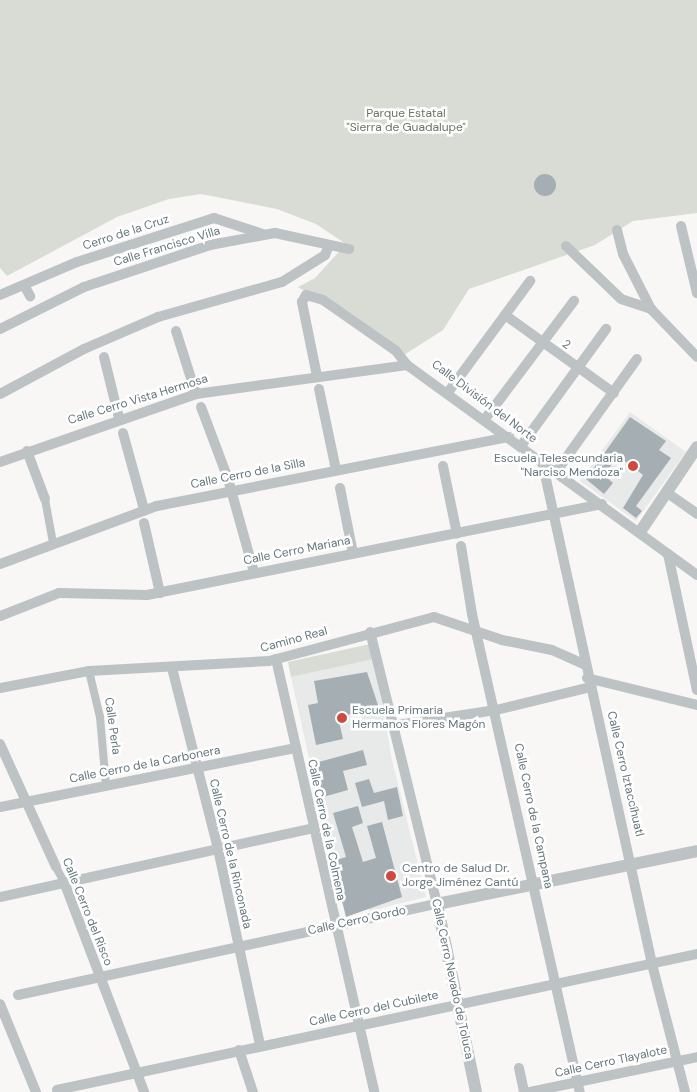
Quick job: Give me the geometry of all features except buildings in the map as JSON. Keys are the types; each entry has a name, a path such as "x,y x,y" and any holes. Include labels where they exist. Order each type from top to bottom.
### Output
{"street":[{"name":"Cerro de la Cruz","path":"0,295 220,217 263,234"},
{"path":"681,226 697,293"},
{"path":"617,230 623,254 651,309 697,357"},
{"name":"Calle Francisco Villa","path":"0,329 113,276 210,245 263,234 296,236 328,248 349,249"},
{"path":"566,246 621,299 651,309"},
{"path":"0,394 84,349 158,317 282,282 325,255 328,248"},
{"path":"449,392 530,282"},
{"path":"24,285 30,296"},
{"name":"Calle División del Norte","path":"317,376 302,297 323,300 396,351 407,365 449,392 697,576"},
{"path":"485,419 540,343 574,301"},
{"name":"2","path":"505,315 540,343 614,393"},
{"path":"521,446 606,329"},
{"path":"176,331 196,394"},
{"path":"104,356 119,418"},
{"path":"556,472 637,359"},
{"name":"Calle Cerro Vista Hermosa","path":"0,462 119,418 196,394 407,365"},
{"path":"319,389 336,470"},
{"path":"201,407 230,490 254,572"},
{"path":"123,433 144,509 144,523 160,593"},
{"name":"Calle Cerro de la Silla","path":"0,564 144,509 230,490 509,437"},
{"path":"27,451 45,499 53,543"},
{"path":"440,451 457,534"},
{"path":"640,532 696,451"},
{"name":"Calle Cerro Iztaccíhuatl","path":"542,461 555,514 589,683 632,864 652,964 685,1092"},
{"path":"340,488 353,553"},
{"path":"666,492 697,514"},
{"name":"Calle Cerro Mariana","path":"0,616 59,593 160,593 254,572 457,534 602,504"},
{"name":"Calle Cerro de la Campana","path":"461,546 476,630 496,710 535,884 554,984 580,1092"},
{"path":"668,554 697,690"},
{"name":"Camino Real","path":"0,688 89,670 172,668 276,660 370,632 434,617 552,650 585,665"},
{"name":"Calle Cerro Nevado de Toluca","path":"370,632 391,726 437,904 476,1092"},
{"name":"Calle Cerro de la Colmena","path":"276,660 374,1092"},
{"name":"Calle Cerro de la Rinconada","path":"172,668 218,849 260,1045"},
{"name":"Calle Perla","path":"89,670 100,717 106,785"},
{"path":"391,726 496,710 589,683 697,705"},
{"name":"Calle Cerro del Risco","path":"0,744 64,882 144,1092"},
{"name":"Calle Cerro de la Carbonera","path":"0,807 296,748"},
{"path":"0,897 314,828"},
{"name":"Calle Cerro Gordo","path":"18,995 238,946 697,851"},
{"name":"Calle Cerro del Cubilete","path":"58,1090 260,1045 697,954"},
{"path":"0,1004 36,1092"},
{"path":"239,1050 253,1092"},
{"name":"Calle Cerro Tlayalote","path":"530,1092 697,1057"},
{"path":"519,1068 524,1092"}],"shaded area":[{"name":"Escuela Telesecundaria \"Narciso Mendoza\"","path":"630,412 686,452 636,521 580,481"},
{"path":"374,659 392,760 426,897 369,911 356,855 332,861 291,677"}],"green space":[{"name":"Parque Estatal \"Sierra de Guadalupe\"","path":"0,0 697,0 697,213 633,221 595,245 469,289 443,330 404,355 298,287 315,278 346,244 316,224 277,209 201,194 169,199 117,217 7,276 0,268"},
{"path":"370,644 374,659 291,677 288,662"}],"place":[{"name":"Escuela Telesecundaria \"Narciso Mendoza\"","path":"633,466"},
{"name":"Escuela Primaria Hermanos Flores Magón","path":"342,718"},
{"name":"Centro de Salud Dr. Jorge Jiménez Cantú","path":"391,876"}]}
